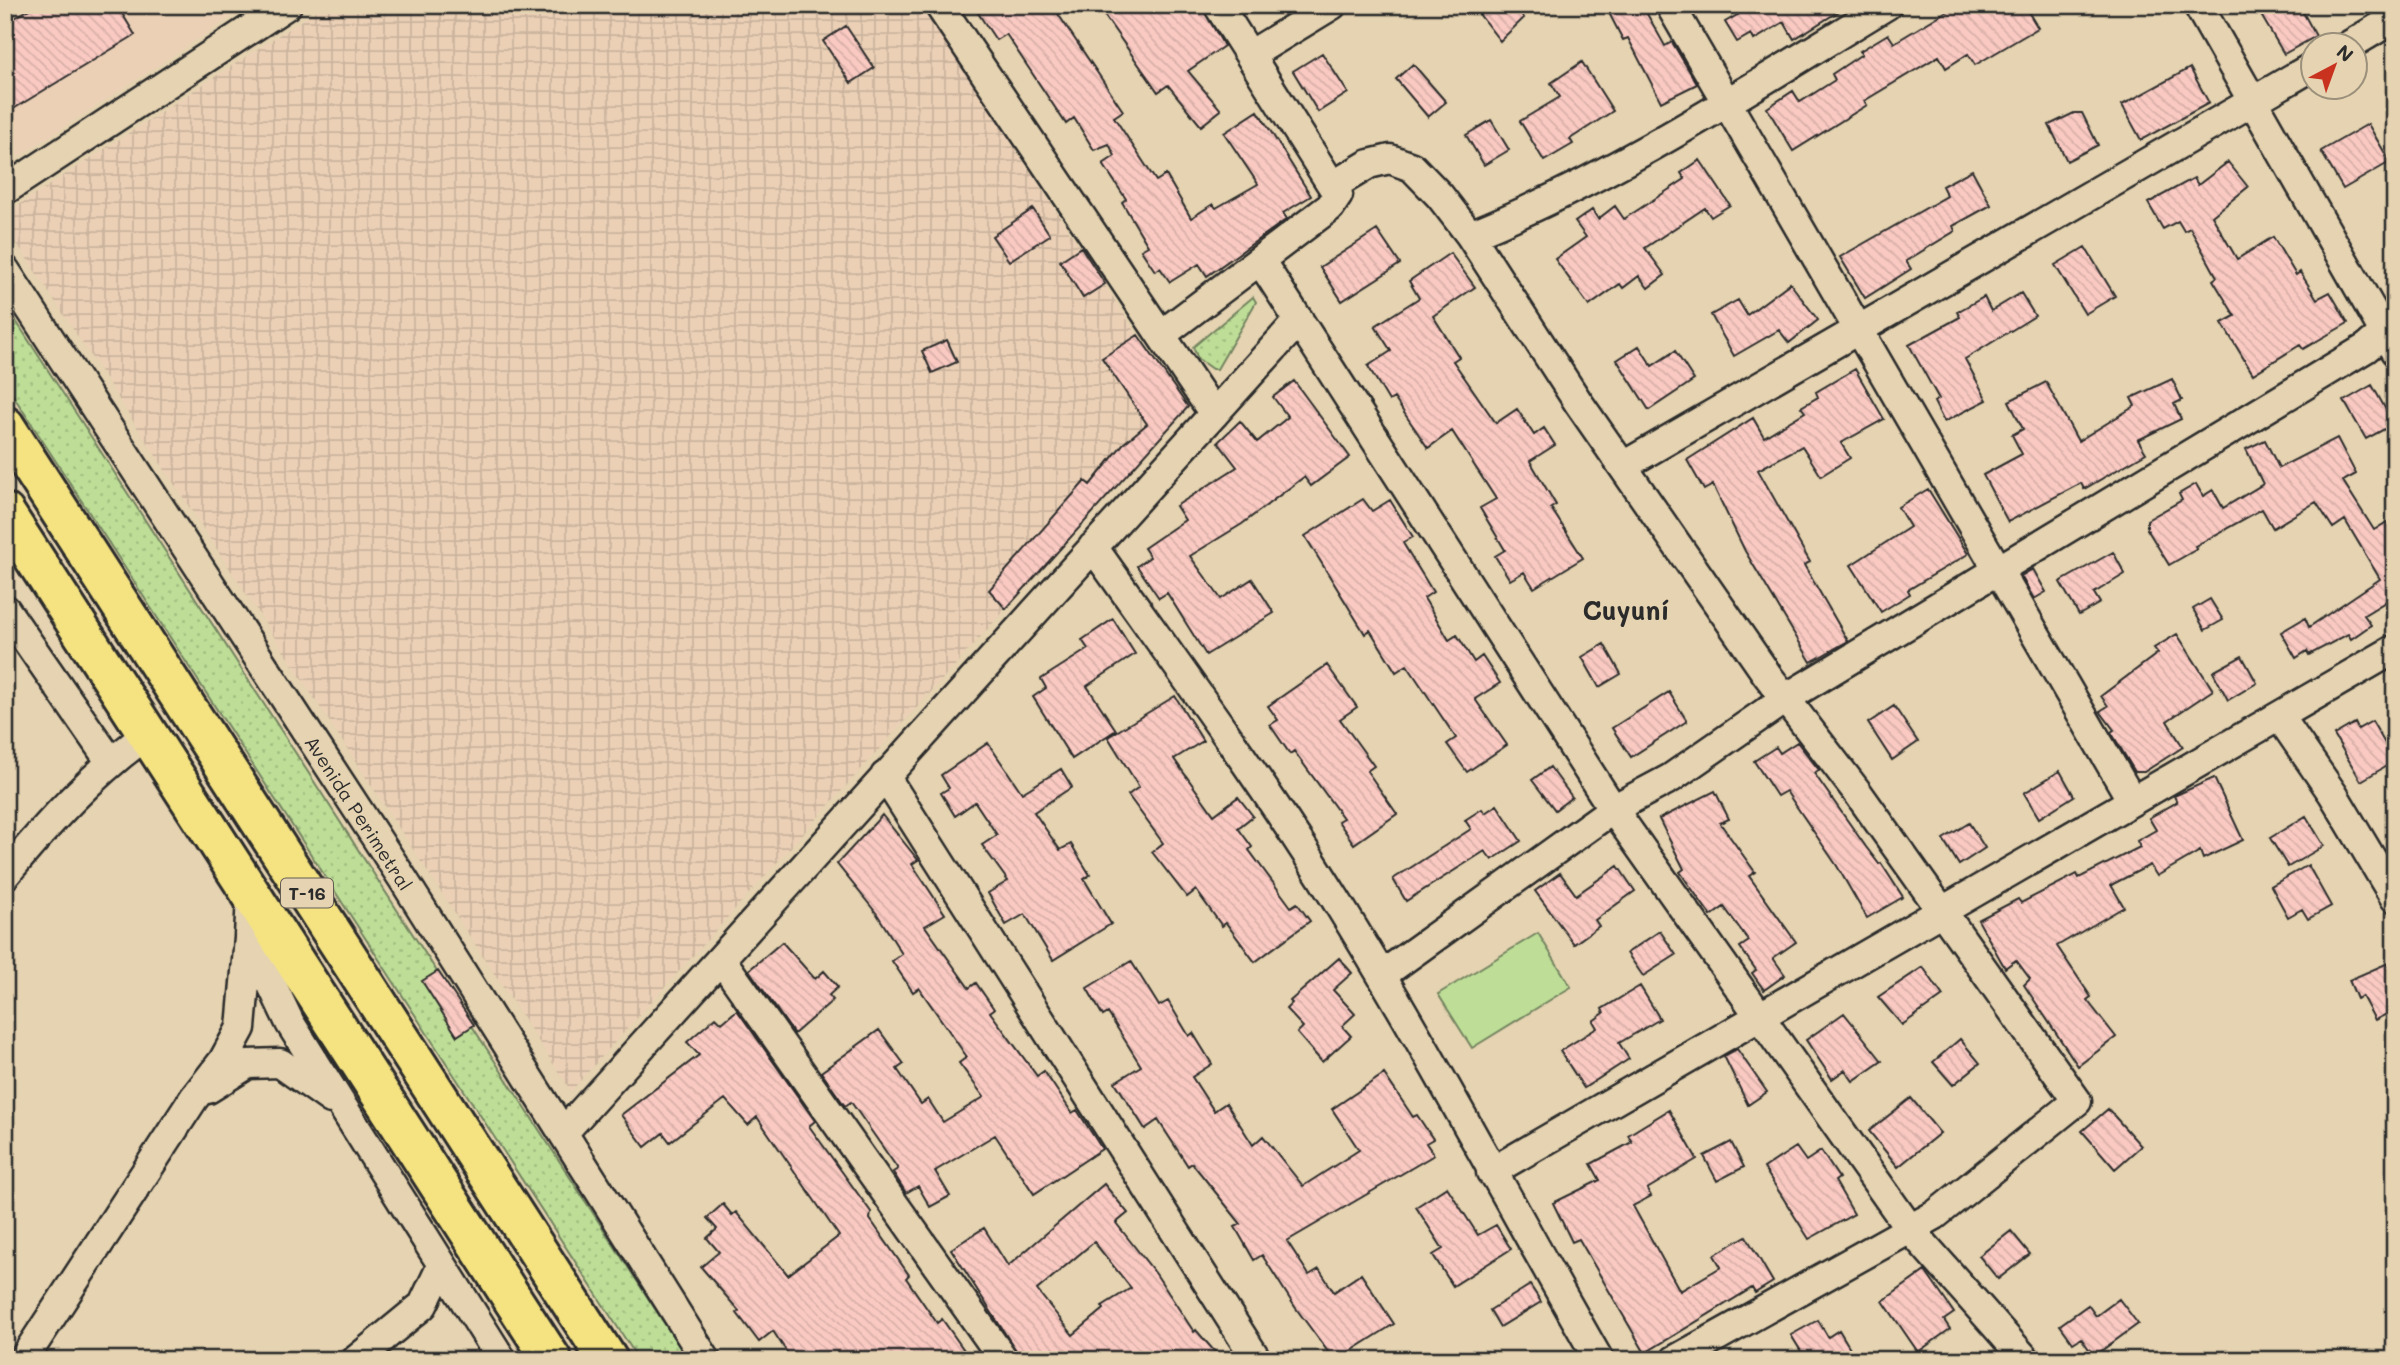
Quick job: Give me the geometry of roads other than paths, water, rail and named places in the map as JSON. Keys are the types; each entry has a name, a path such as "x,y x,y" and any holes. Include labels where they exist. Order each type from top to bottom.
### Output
{"highway":[{"name":"T-16","path":"5,426 608,1360"},
{"name":"T-16","path":"5,513 552,1360"}],"street":[{"path":"5,190 287,5"},
{"path":"939,5 1214,414"},
{"path":"1161,335 1330,207 1338,195 1218,5"},
{"path":"1250,55 1332,5"},
{"path":"1670,5 2131,799"},
{"path":"1470,235 1557,198 1726,102 1887,5"},
{"path":"1382,975 1613,809 1671,778 1786,698 2365,348 2391,336 2252,102 2198,5"},
{"path":"2368,34 2395,18"},
{"path":"1623,466 2298,75"},
{"path":"1334,185 1369,164 1390,159 1401,160 1427,180 1470,235 1623,466 1786,698 2077,1101 1935,1215 1675,1360"},
{"path":"1261,260 1613,809 1910,1229 2026,1360"},
{"name":"Avenida Perimetral","path":"5,270 403,879 706,1360"},
{"path":"563,1133 1299,320"},
{"path":"1093,547 1276,809 1382,975 1599,1360"},
{"path":"5,609 110,761"},
{"path":"1491,1172 1943,912 2131,799 2280,717 2395,649"},
{"path":"2280,717 2333,794 2395,898"},
{"path":"5,875 61,808 110,761 148,734"},
{"path":"885,776 1257,1360"},
{"path":"23,1360 194,1097 223,1061 241,1028 251,894"},
{"path":"249,937 290,1023 339,1105 502,1360"},
{"path":"721,959 1004,1360"},
{"path":"194,1097 248,1064 281,1063 339,1105"},
{"path":"356,1360 423,1305 442,1265"}],"district":[{"name":"Cuyuní","path":"1626,610"}]}
